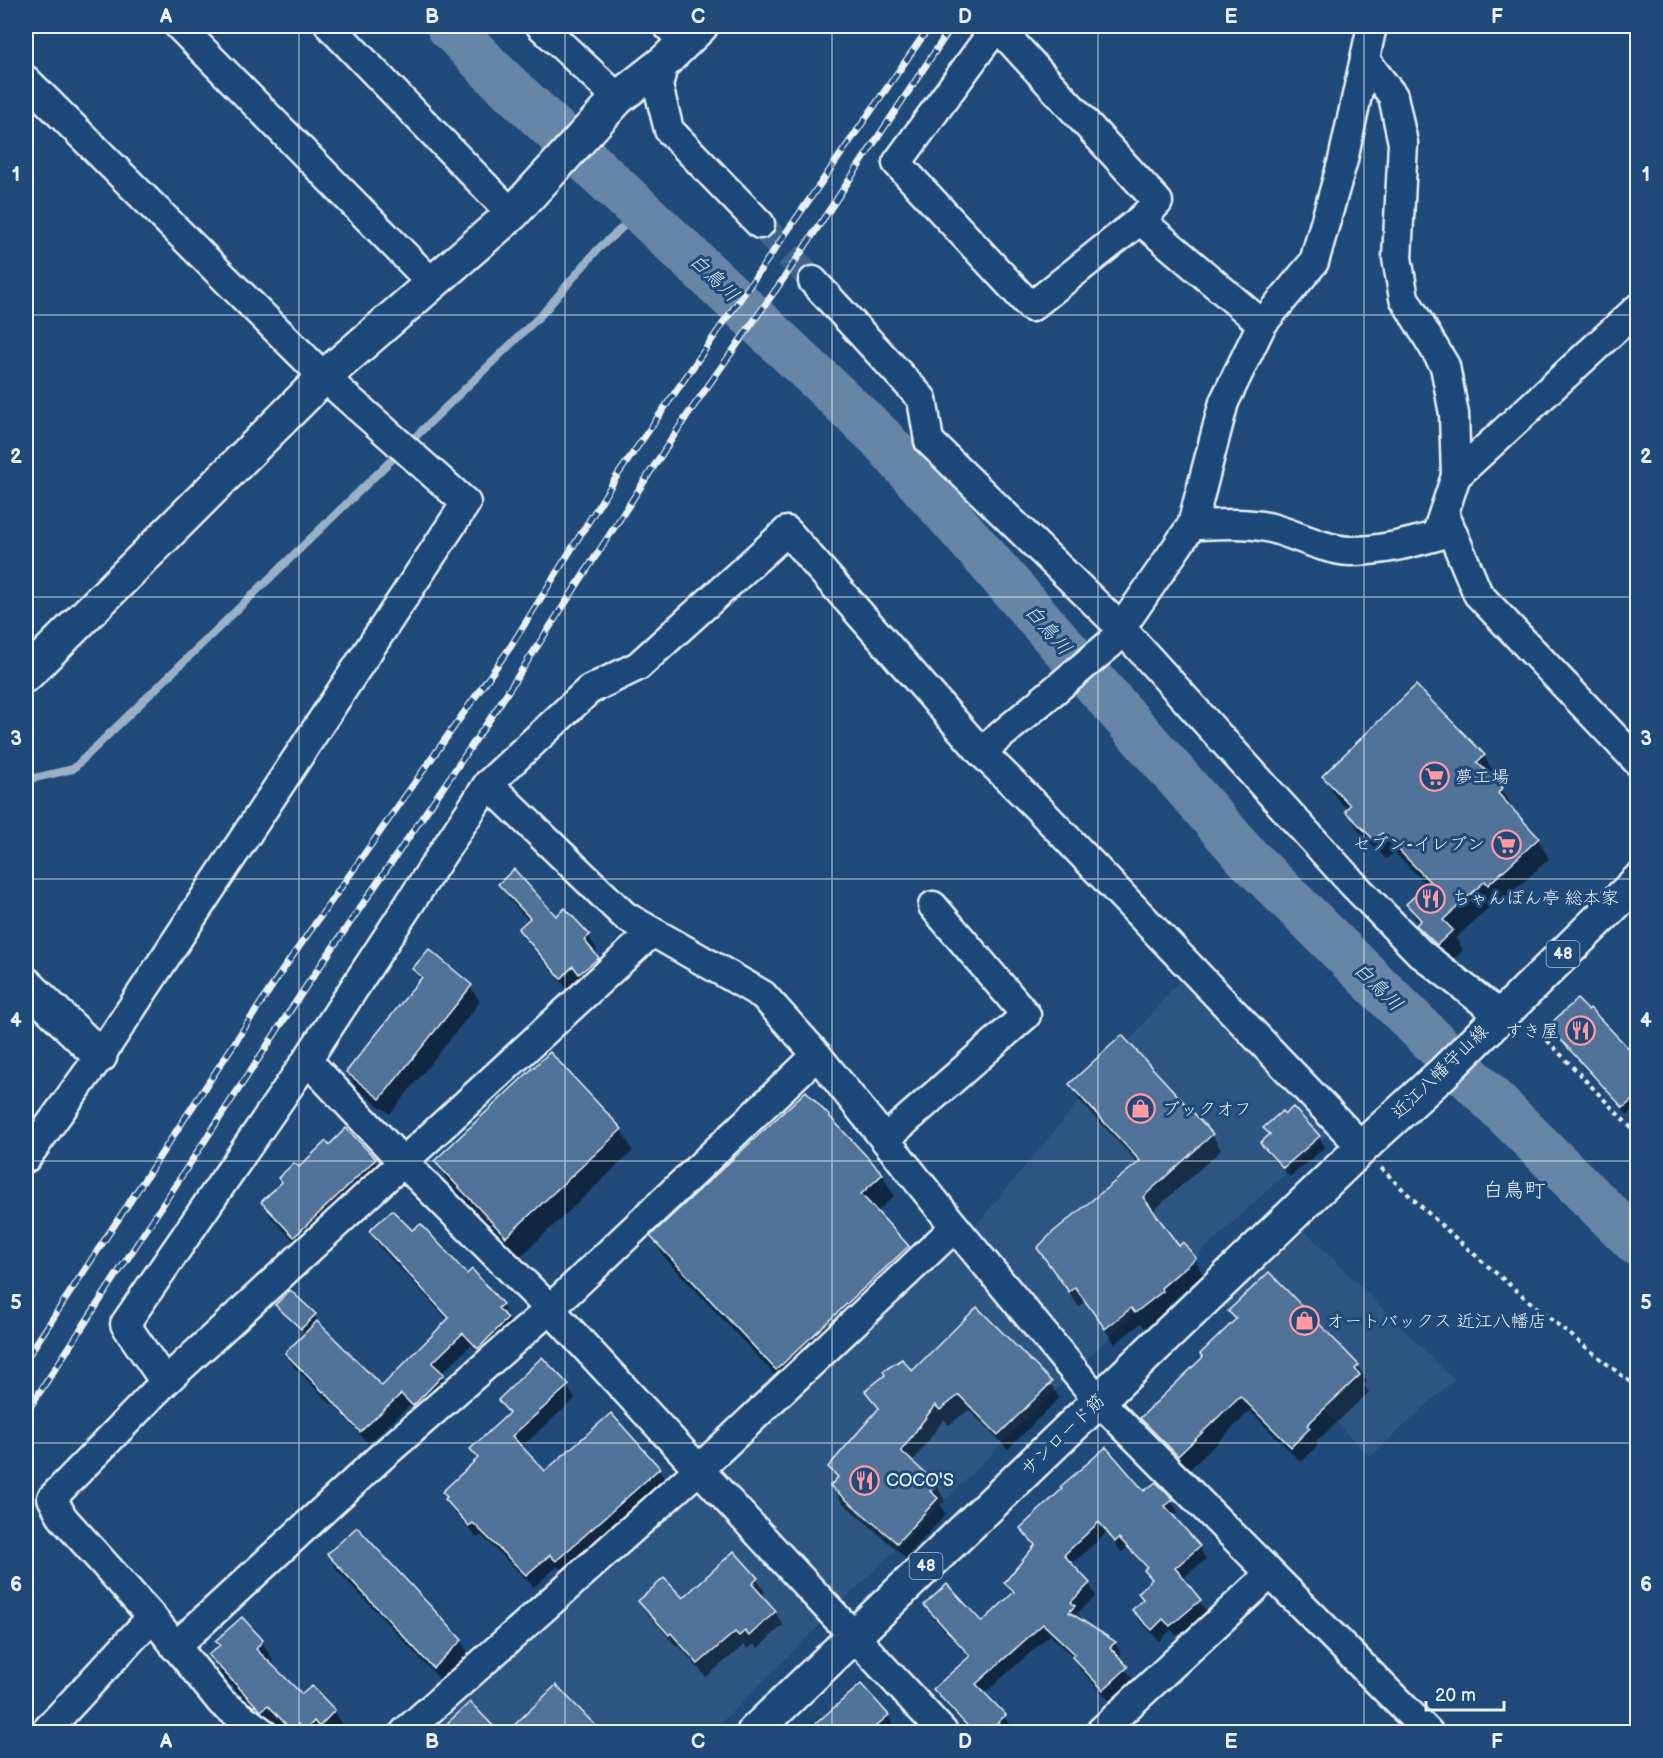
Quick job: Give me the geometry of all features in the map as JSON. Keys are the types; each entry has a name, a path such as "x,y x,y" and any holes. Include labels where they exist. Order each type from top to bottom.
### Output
{"main road":[{"path":"26,675 324,377 512,214 618,98 679,39"},
{"name":"近江八幡守山線","path":"1364,1146 1638,881"},
{"path":"26,984 100,1056"},
{"name":"サンロード筋","path":"754,1732 1364,1146"}],"street":[{"path":"178,26 432,283"},
{"path":"330,26 512,214"},
{"path":"541,26 618,98"},
{"path":"997,26 1158,202 1140,220 1031,307 897,163 997,26"},
{"path":"981,752 1029,713 1116,635 1192,525 1224,402 1262,324 1314,262 1343,160 1372,26"},
{"path":"679,39 658,86 669,130 760,224"},
{"path":"1192,525 1248,524 1273,528 1348,551 1391,549 1436,536 1456,476 1454,414 1445,366 1404,298 1397,258 1403,143 1393,96 1365,60"},
{"path":"26,80 324,377 466,503 100,1056 26,1158"},
{"path":"1140,220 1262,324"},
{"path":"813,281 922,399 929,441 1420,953 1494,1021"},
{"path":"1456,476 1638,308"},
{"path":"1444,513 1478,594 1638,762"},
{"path":"165,1382 125,1324 307,1060 488,784 589,690 638,666 787,531 981,752 1038,808 1364,1146"},
{"path":"488,784 625,916 651,933 763,995 817,1055 1099,1401 1428,1732"},
{"path":"885,1139 1026,1015 933,906"},
{"path":"262,1732 222,1703 152,1617 63,1518 52,1498 165,1382 651,933"},
{"path":"175,1647 382,1456 550,1309 817,1055"},
{"path":"307,1060 402,1161 550,1309 943,1732"},
{"path":"405,1732 698,1470 955,1227"},
{"path":"1100,1732 1269,1574"},
{"path":"45,1732 152,1617"}],"path":[{"path":"1541,1034 1638,1135"},
{"path":"1364,1146 1368,1162 1379,1166 1422,1209 1592,1353 1638,1388"}],"shaded area":[{"path":"1183,976 1328,1134 1099,1347 712,1732 432,1732 973,1229"},
{"path":"1305,1231 1454,1380 1370,1457 1219,1302"}],"building":[{"path":"1416,685 1485,755 1477,762 1503,788 1498,793 1539,838 1488,885 1485,881 1443,920 1453,930 1437,945 1416,925 1421,920 1406,904 1430,882 1382,833 1374,840 1345,811 1350,805 1322,776"},
{"path":"514,869 556,916 565,908 590,935 584,940 599,958 579,974 573,966 561,979 518,929 530,918 498,884"},
{"path":"429,949 472,985 380,1099 346,1072 422,977 412,969"},
{"path":"1577,999 1588,1010 1590,1008 1638,1058 1638,1095 1623,1108 1548,1026"},
{"path":"1122,1035 1213,1134 1143,1197 1179,1246 1183,1242 1196,1258 1161,1288 1163,1291 1135,1313 1131,1308 1105,1329 1075,1287 1069,1292 1037,1248 1053,1232 1140,1161 1069,1084"},
{"path":"550,1052 622,1129 506,1237 434,1161"},
{"path":"806,1091 883,1174 861,1194 909,1246 776,1370 650,1236"},
{"path":"1293,1107 1320,1136 1283,1168 1260,1143 1270,1134 1263,1128 1282,1111 1285,1114"},
{"path":"346,1128 376,1159 294,1237 261,1202 282,1182 278,1178 294,1163 299,1167 326,1141 329,1145"},
{"path":"392,1210 412,1230 421,1224 467,1274 472,1269 503,1304 498,1308 508,1318 478,1349 463,1333 432,1363 444,1374 413,1406 401,1394 360,1432 324,1391 285,1353 317,1321 382,1386 449,1318 369,1231"},
{"path":"1269,1272 1359,1365 1355,1369 1360,1375 1307,1425 1310,1428 1291,1447 1240,1396 1178,1456 1140,1418 1203,1357 1200,1354 1236,1319 1228,1311"},
{"path":"290,1290 316,1314 301,1329 275,1305"},
{"path":"977,1307 1052,1382 998,1435 959,1395 940,1410 935,1405 901,1451 938,1485 930,1491 938,1498 897,1543 830,1486 838,1477 828,1467 879,1408 865,1391 885,1375 883,1371 902,1359 912,1371"},
{"path":"542,1357 569,1385 512,1436 545,1471 611,1413 660,1468 556,1561 550,1555 526,1575 473,1523 469,1526 445,1499 447,1497 442,1492 478,1458 470,1449 509,1413 498,1400"},
{"path":"1106,1447 1144,1491 1156,1482 1173,1500 1165,1506 1200,1546 1175,1568 1201,1600 1170,1626 1163,1619 1152,1630 1132,1610 1143,1599 1138,1593 1152,1579 1144,1570 1147,1567 1119,1538 1115,1542 1099,1522 1064,1555 1090,1583 1071,1602 1075,1606 1069,1612 1116,1642 1110,1647 1128,1667 1103,1690 1072,1657 1075,1654 1043,1624 976,1684 1006,1715 987,1732 973,1732 933,1689 970,1656 924,1605 947,1584 982,1622 1014,1592 1004,1583 1035,1545 1020,1528 1062,1489 1060,1487"},
{"path":"357,1527 462,1640 433,1668 327,1554"},
{"path":"734,1551 758,1578 752,1584 776,1611 749,1636 745,1631 739,1636 735,1632 698,1664 671,1633 669,1635 638,1601 664,1578 683,1598"},
{"path":"242,1617 263,1640 256,1649 302,1694 312,1686 335,1710 319,1727 314,1721 304,1732 298,1724 292,1731 268,1705 261,1711 208,1655 220,1645 215,1641"},
{"path":"861,1684 889,1715 869,1732 806,1732"},
{"path":"556,1685 602,1732 507,1732"},
{"path":"470,1702 499,1732 438,1732"}],"waterway":[{"name":"白鳥川","path":"449,26 491,70 880,437 1248,858 1638,1244"},
{"path":"26,780 73,769 543,313 598,249 641,211"}],"tunnel":[{"path":"760,224 813,281"}],"railway":[{"path":"26,1359 284,968 511,646 617,476 930,26"},
{"path":"26,1413 303,991 492,716 684,420 784,278 952,26"}],"place":[{"name":"夢工場","path":"1434,777"},
{"name":"セブン-イレブン","path":"1506,844"},
{"name":"ちゃんぽん亭 総本家","path":"1431,898"},
{"name":"すき屋","path":"1580,1031"},
{"name":"ブックオフ","path":"1141,1109"},
{"name":"オートバックス 近江八幡店","path":"1305,1321"},
{"name":"COCO'S","path":"865,1480"}],"district":[{"name":"白鳥町","path":"1514,1190"}]}
